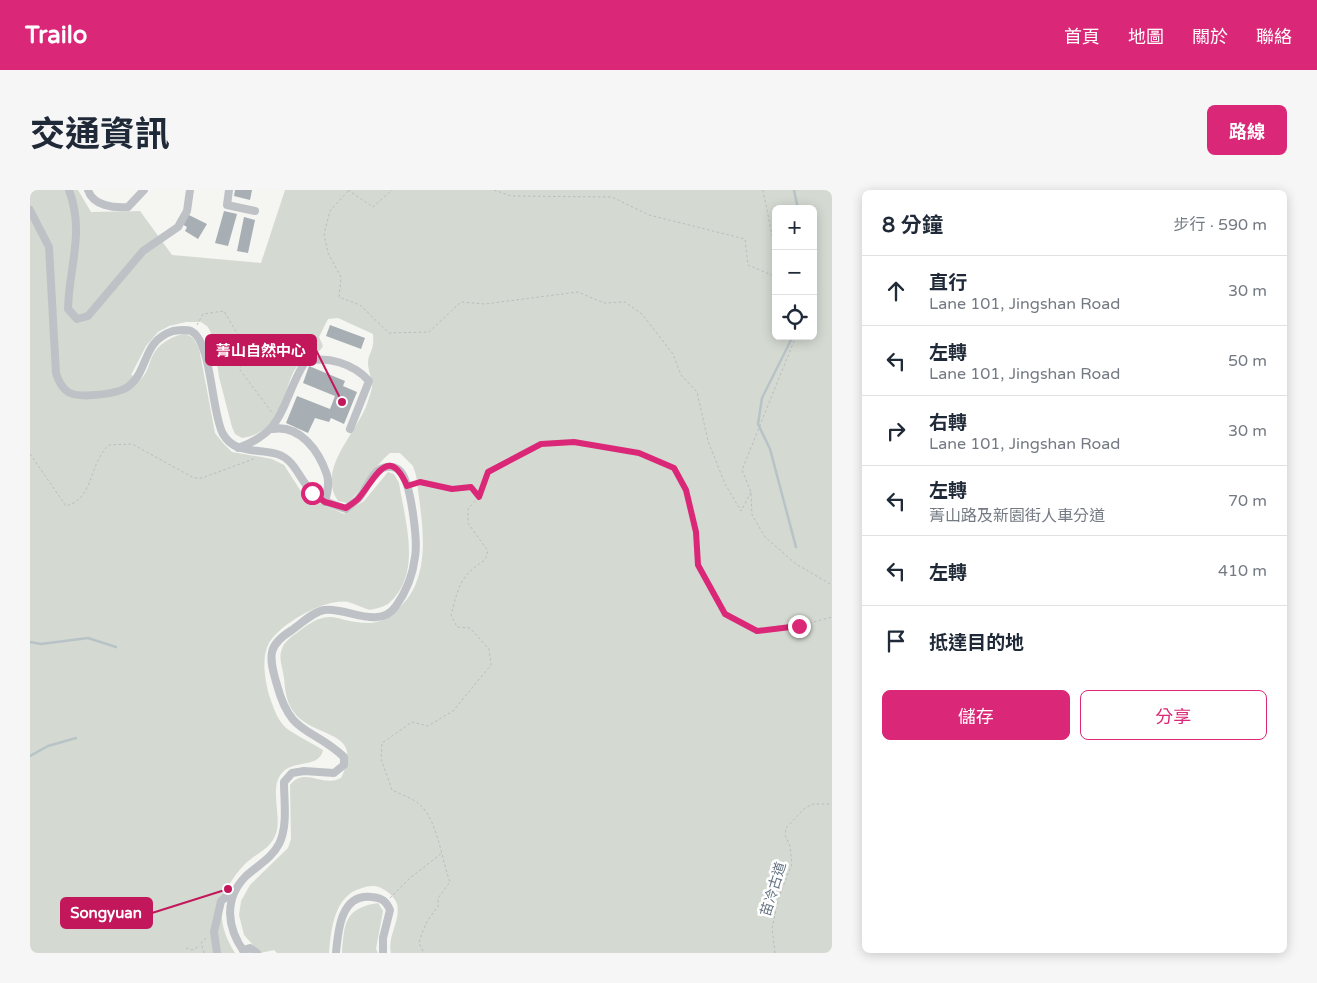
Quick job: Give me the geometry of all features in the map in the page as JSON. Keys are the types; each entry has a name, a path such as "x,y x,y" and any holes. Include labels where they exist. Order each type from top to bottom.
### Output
{"street":[{"path":"69,190 75,219 77,244 68,294 68,309 77,319 88,316 142,251 178,227 187,211 190,190"},
{"path":"88,190 96,202 117,208 128,207 144,190"},
{"path":"229,190 227,205 255,211"},
{"path":"30,210 49,247 56,373 62,387 68,392 75,394 108,393 123,390 131,384 148,350 161,338 179,330 193,332 202,342 220,426 224,435 237,448 278,454 290,462 312,493 325,502 346,508 358,499 378,470 386,466 394,467 401,472 407,486 416,557 409,582 393,610 376,617 325,610 316,613 281,638 272,650 271,665 281,701 287,714 297,726 344,757 344,766 334,773 292,773 284,782 284,829 279,844 272,854 220,902 214,938 217,953"},
{"path":"237,448 255,442 272,429 280,417 294,378 305,362 323,358 361,373 369,381 350,430"},
{"path":"272,429 279,428 296,431 307,440 327,474 328,486 325,502"},
{"path":"236,888 230,903 230,919 236,941 244,952 250,948 258,953"},
{"path":"336,953 341,919 348,906 366,896 378,898 386,902 390,910 383,938 384,953"}],"path":[{"path":"392,190 373,207 348,191 330,211 324,234 328,253 341,277 339,297 360,305 389,333 429,332 461,302 485,304 578,292 604,303 625,302 642,314 673,354 681,375 697,392 711,448 725,484 741,511 751,492"},
{"path":"494,190 511,196 612,197 649,215 745,239 748,265 772,275"},
{"path":"763,190 775,250"},
{"path":"193,332 203,314 224,311 240,338 245,356 241,357 240,370 270,412 280,417"},
{"path":"794,340 742,470 751,492 752,515 765,537 796,564 832,585"},
{"path":"424,953 419,943 423,930 429,917 438,907 438,898 450,882 440,842 420,804 392,790 382,759 382,743 412,722 428,726 453,712 491,665 489,649 470,628 457,627 451,615 460,585 467,572 486,560 488,551 468,523 468,508 479,497 488,472 541,444 574,442 639,453 674,468 686,490 696,532 698,565 725,614 757,631 799,626 832,617"},
{"path":"30,454 66,506 82,498 87,490 99,454 109,444 132,444 194,478 202,478 255,459 261,453"},
{"path":"407,486 420,482 452,489 471,487 479,497"},
{"name":"苗冷古道","path":"775,953 772,928 779,897 792,864 790,846 785,835 786,828 805,808 813,804 832,804"},
{"path":"386,902 410,878 442,853"},
{"path":"204,953 201,943 205,938 214,938"},
{"path":"186,948 192,950 201,946"}],"shaded area":[{"path":"30,190 78,190 91,212 140,211 172,255 261,263 285,190 832,190 832,953 391,953 390,947 398,910 397,904 388,893 374,886 364,887 345,898 333,924 329,953 277,953 274,950 260,953 244,935 239,915 241,901 250,885 288,848 291,839 290,785 301,777 327,781 341,778 347,762 347,751 342,742 312,727 293,711 286,695 281,661 282,648 290,638 319,619 333,617 369,623 377,622 392,614 410,595 418,579 422,563 422,527 416,475 413,466 400,453 390,453 347,503 338,501 333,489 332,476 335,464 362,415 370,396 372,384 368,363 373,344 373,334 338,318 328,319 319,337 323,346 318,352 302,362 295,370 282,404 273,420 260,432 252,436 242,438 235,434 219,377 213,337 208,327 201,322 186,322 169,326 158,332 146,346 131,375 141,379 159,346 185,333 193,338 199,348 215,433 232,452 272,459 284,465 304,496 344,514 364,501 388,472 394,474 399,483 405,514 409,547 408,563 405,578 399,592 388,604 370,610 348,602 328,604 293,620 275,635 269,643 264,662 266,683 279,719 286,728 323,750 317,759 290,767 279,776 276,792 278,820 273,841 245,864 229,885 224,896 222,918 224,929 235,953 30,953"},
{"path":"378,903 383,911 376,949 378,953 342,953 344,933 348,919 359,909"}],"building":[{"path":"235,190 252,190 250,200 234,196"},
{"path":"224,211 237,214 228,246 215,243"},
{"path":"183,212 207,224 198,239 185,231 187,227 177,221"},
{"path":"244,217 255,220 248,253 237,251"},
{"path":"330,325 365,338 361,349 326,336"},
{"path":"309,366 345,381 343,386 357,392 344,424 331,418 329,422 315,418 308,433 286,423 297,396 330,409 335,396 303,383"}],"waterway":[{"path":"794,190 797,205"},
{"path":"791,340 762,398 758,424 770,449 796,547"},
{"path":"30,642 41,644 88,638 116,647"},
{"path":"30,756 48,746 76,738"}],"place":[{"name":"菁山自然中心","path":"342,402"},
{"name":"Songyuan","path":"228,889"}],"route":[{"path":"312,493 325,502 346,508 358,499 378,470 386,466 394,467 401,472 407,486 420,482 452,489 471,487 479,497 488,472 541,444 574,442 639,453 674,468 686,490 696,532 698,565 725,614 757,631 799,626"}]}
